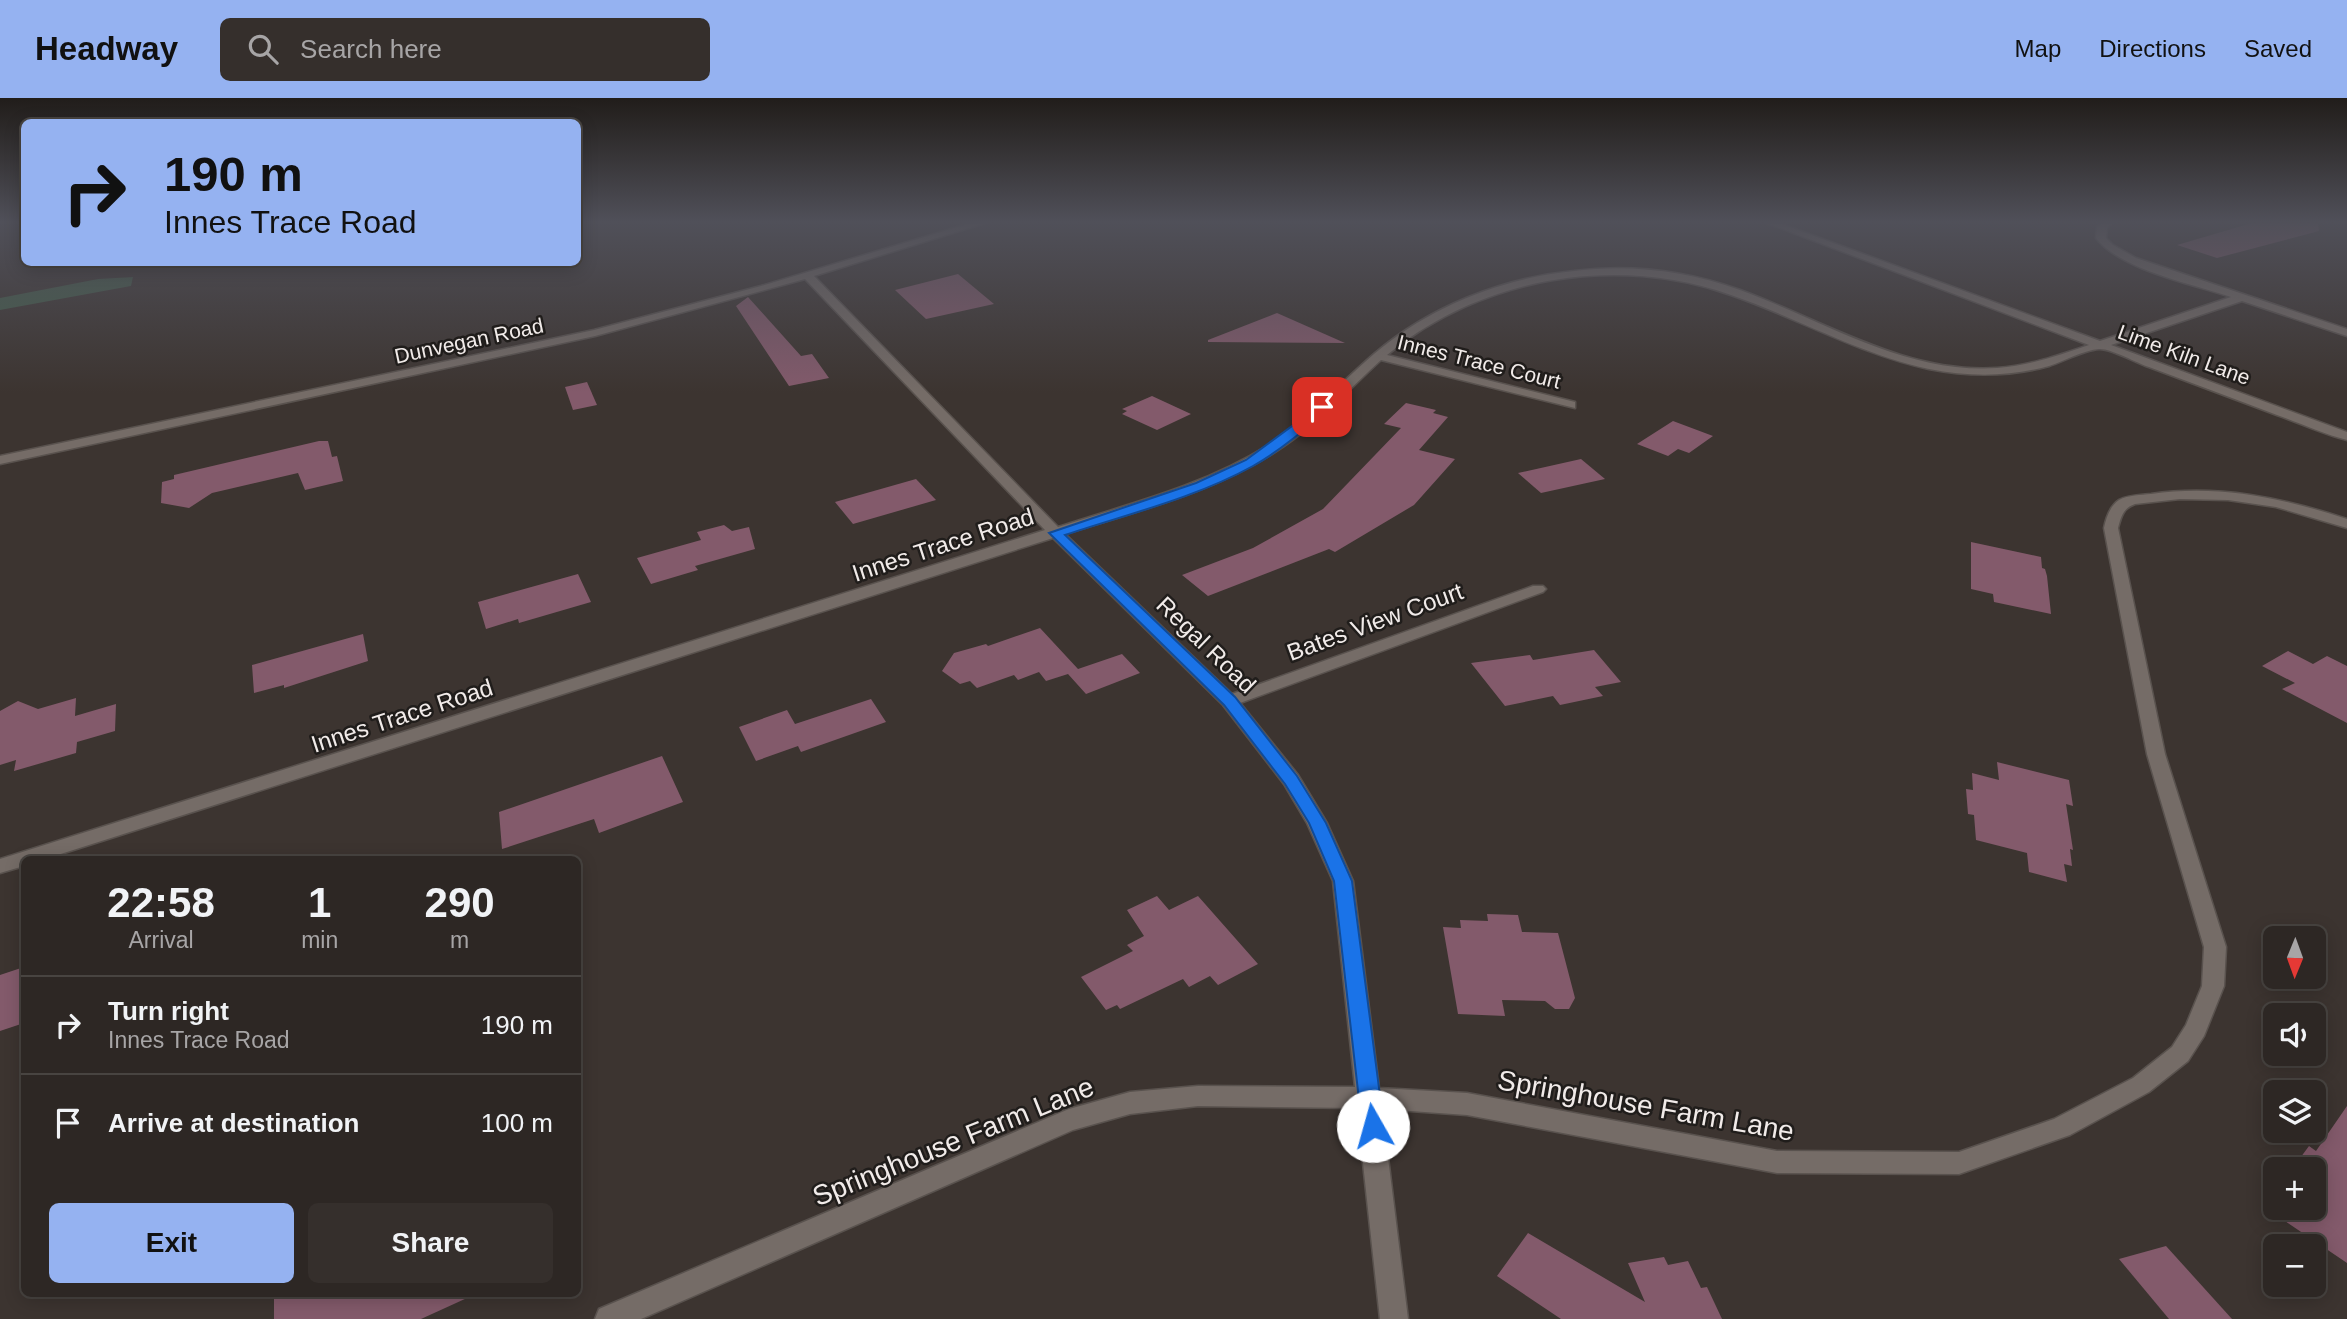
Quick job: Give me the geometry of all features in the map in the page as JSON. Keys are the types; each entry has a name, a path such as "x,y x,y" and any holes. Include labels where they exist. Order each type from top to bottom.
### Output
{"street":[{"name":"Dunvegan Road","path":"0,460 550,344 793,280"},
{"name":"Regal Road","path":"812,280 1056,533 1229,701 1291,780 1317,823 1343,881 1394,1319"},
{"name":"Innes Trace Road","path":"32,856 1201,486 1250,462 1289,436 1379,356 1442,313 1479,298 1539,280"},
{"name":"Innes Trace Road","path":"1687,280 1723,288 1889,356 1950,370 1998,373 2024,370 2240,298"},
{"name":"Lime Kiln Lane","path":"1925,280 2347,436"},
{"path":"2189,280 2347,333"},
{"name":"Innes Trace Court","path":"1379,356 1571,405"},
{"name":"Springhouse Farm Lane","path":"609,1319 1069,1120 1130,1102 1198,1096 1370,1098 1467,1104 1777,1162 1959,1163 2061,1127 2141,1085 2180,1054 2196,1029 2213,986 2215,947 2156,754 2110,528 2113,517 2122,505 2134,501 2176,494 2229,493 2281,504 2347,524"},
{"name":"Bates View Court","path":"1229,701 1538,589"},
{"name":"Innes Trace Road","path":"0,866 21,859"}],"green space":[{"path":"93,280 132,280 131,286 0,310 0,298"}],"building":[{"path":"934,280 965,280 994,304 926,319 895,290"},
{"path":"748,297 801,356 812,354 829,378 789,386 736,306"},
{"path":"1277,313 1345,343 1208,342 1208,340"},
{"path":"587,382 597,405 573,410 565,387"},
{"path":"1152,396 1191,414 1157,430 1122,414 1127,411 1122,409"},
{"path":"1406,403 1436,410 1433,413 1448,417 1419,450 1455,459 1414,505 1335,552 1329,549 1208,596 1182,575 1253,548 1323,509 1401,428 1384,424"},
{"path":"1673,421 1713,436 1689,453 1678,449 1668,456 1637,444"},
{"path":"328,441 332,457 337,456 343,481 305,490 298,473 212,493 189,508 161,503 162,482 174,479 174,475"},
{"path":"1581,459 1605,479 1541,493 1518,473"},
{"path":"916,479 936,500 853,524 835,502"},
{"path":"724,525 732,531 749,527 755,549 695,566 698,570 651,584 637,558 701,540 697,532"},
{"path":"1971,542 2041,557 2042,568 2047,576 2051,614 1994,602 1993,594 1971,589"},
{"path":"578,574 591,602 519,623 518,619 486,629 478,602"},
{"path":"1040,628 1078,669 1122,654 1140,673 1086,694 1068,674 1046,681 1039,672 1018,680 1014,675 977,688 970,681 960,684 942,671 954,653 986,644 988,646"},
{"path":"363,634 368,661 284,688 284,685 254,693 252,665"},
{"path":"1594,650 1621,682 1595,687 1603,696 1560,705 1553,696 1505,706 1471,663 1530,655 1533,660"},
{"path":"2288,651 2313,664 2327,656 2347,666 2347,723 2282,689 2295,683 2262,666"},
{"path":"76,698 75,716 116,704 115,731 77,742 76,753 14,771 16,760 0,765 0,711 18,701 38,709"},
{"path":"871,699 886,722 801,752 798,746 756,761 739,727 787,710 795,724"},
{"path":"662,756 683,802 599,833 594,819 502,849 499,812"},
{"path":"1997,762 2069,780 2073,806 2066,804 2073,850 2070,849 2072,866 2064,864 2067,882 2029,872 2027,853 1976,840 1974,815 1968,814 1966,789 1973,790 1972,773 1999,780"},
{"path":"1157,896 1169,910 1198,896 1258,964 1218,985 1210,976 1189,987 1183,979 1120,1009 1117,1005 1106,1010 1081,977 1133,951 1127,945 1144,936 1127,910"},
{"path":"1487,914 1518,915 1522,932 1558,933 1575,998 1569,1009 1555,1009 1545,1001 1502,1000 1505,1016 1458,1014 1443,927 1461,928 1460,920 1488,921"},
{"path":"21,968 21,1024 0,1031 0,975"},
{"path":"2347,1106 2347,1263 2326,1249 2326,1234 2304,1234 2283,1220 2326,1220 2326,1157 2301,1157 2309,1146 2316,1151 2322,1143 2326,1143 2326,1136"},
{"path":"1528,1233 1645,1302 1628,1263 1664,1257 1668,1265 1688,1261 1701,1288 1707,1287 1722,1319 1561,1319 1497,1276"},
{"path":"2166,1246 2232,1319 2169,1319 2119,1259"},
{"path":"274,1297 469,1297 421,1319 274,1319"}],"route":[{"path":"1322,407 1289,436 1250,462 1201,486 1056,533 1229,701 1291,780 1317,823 1343,881 1373,1126"}]}
